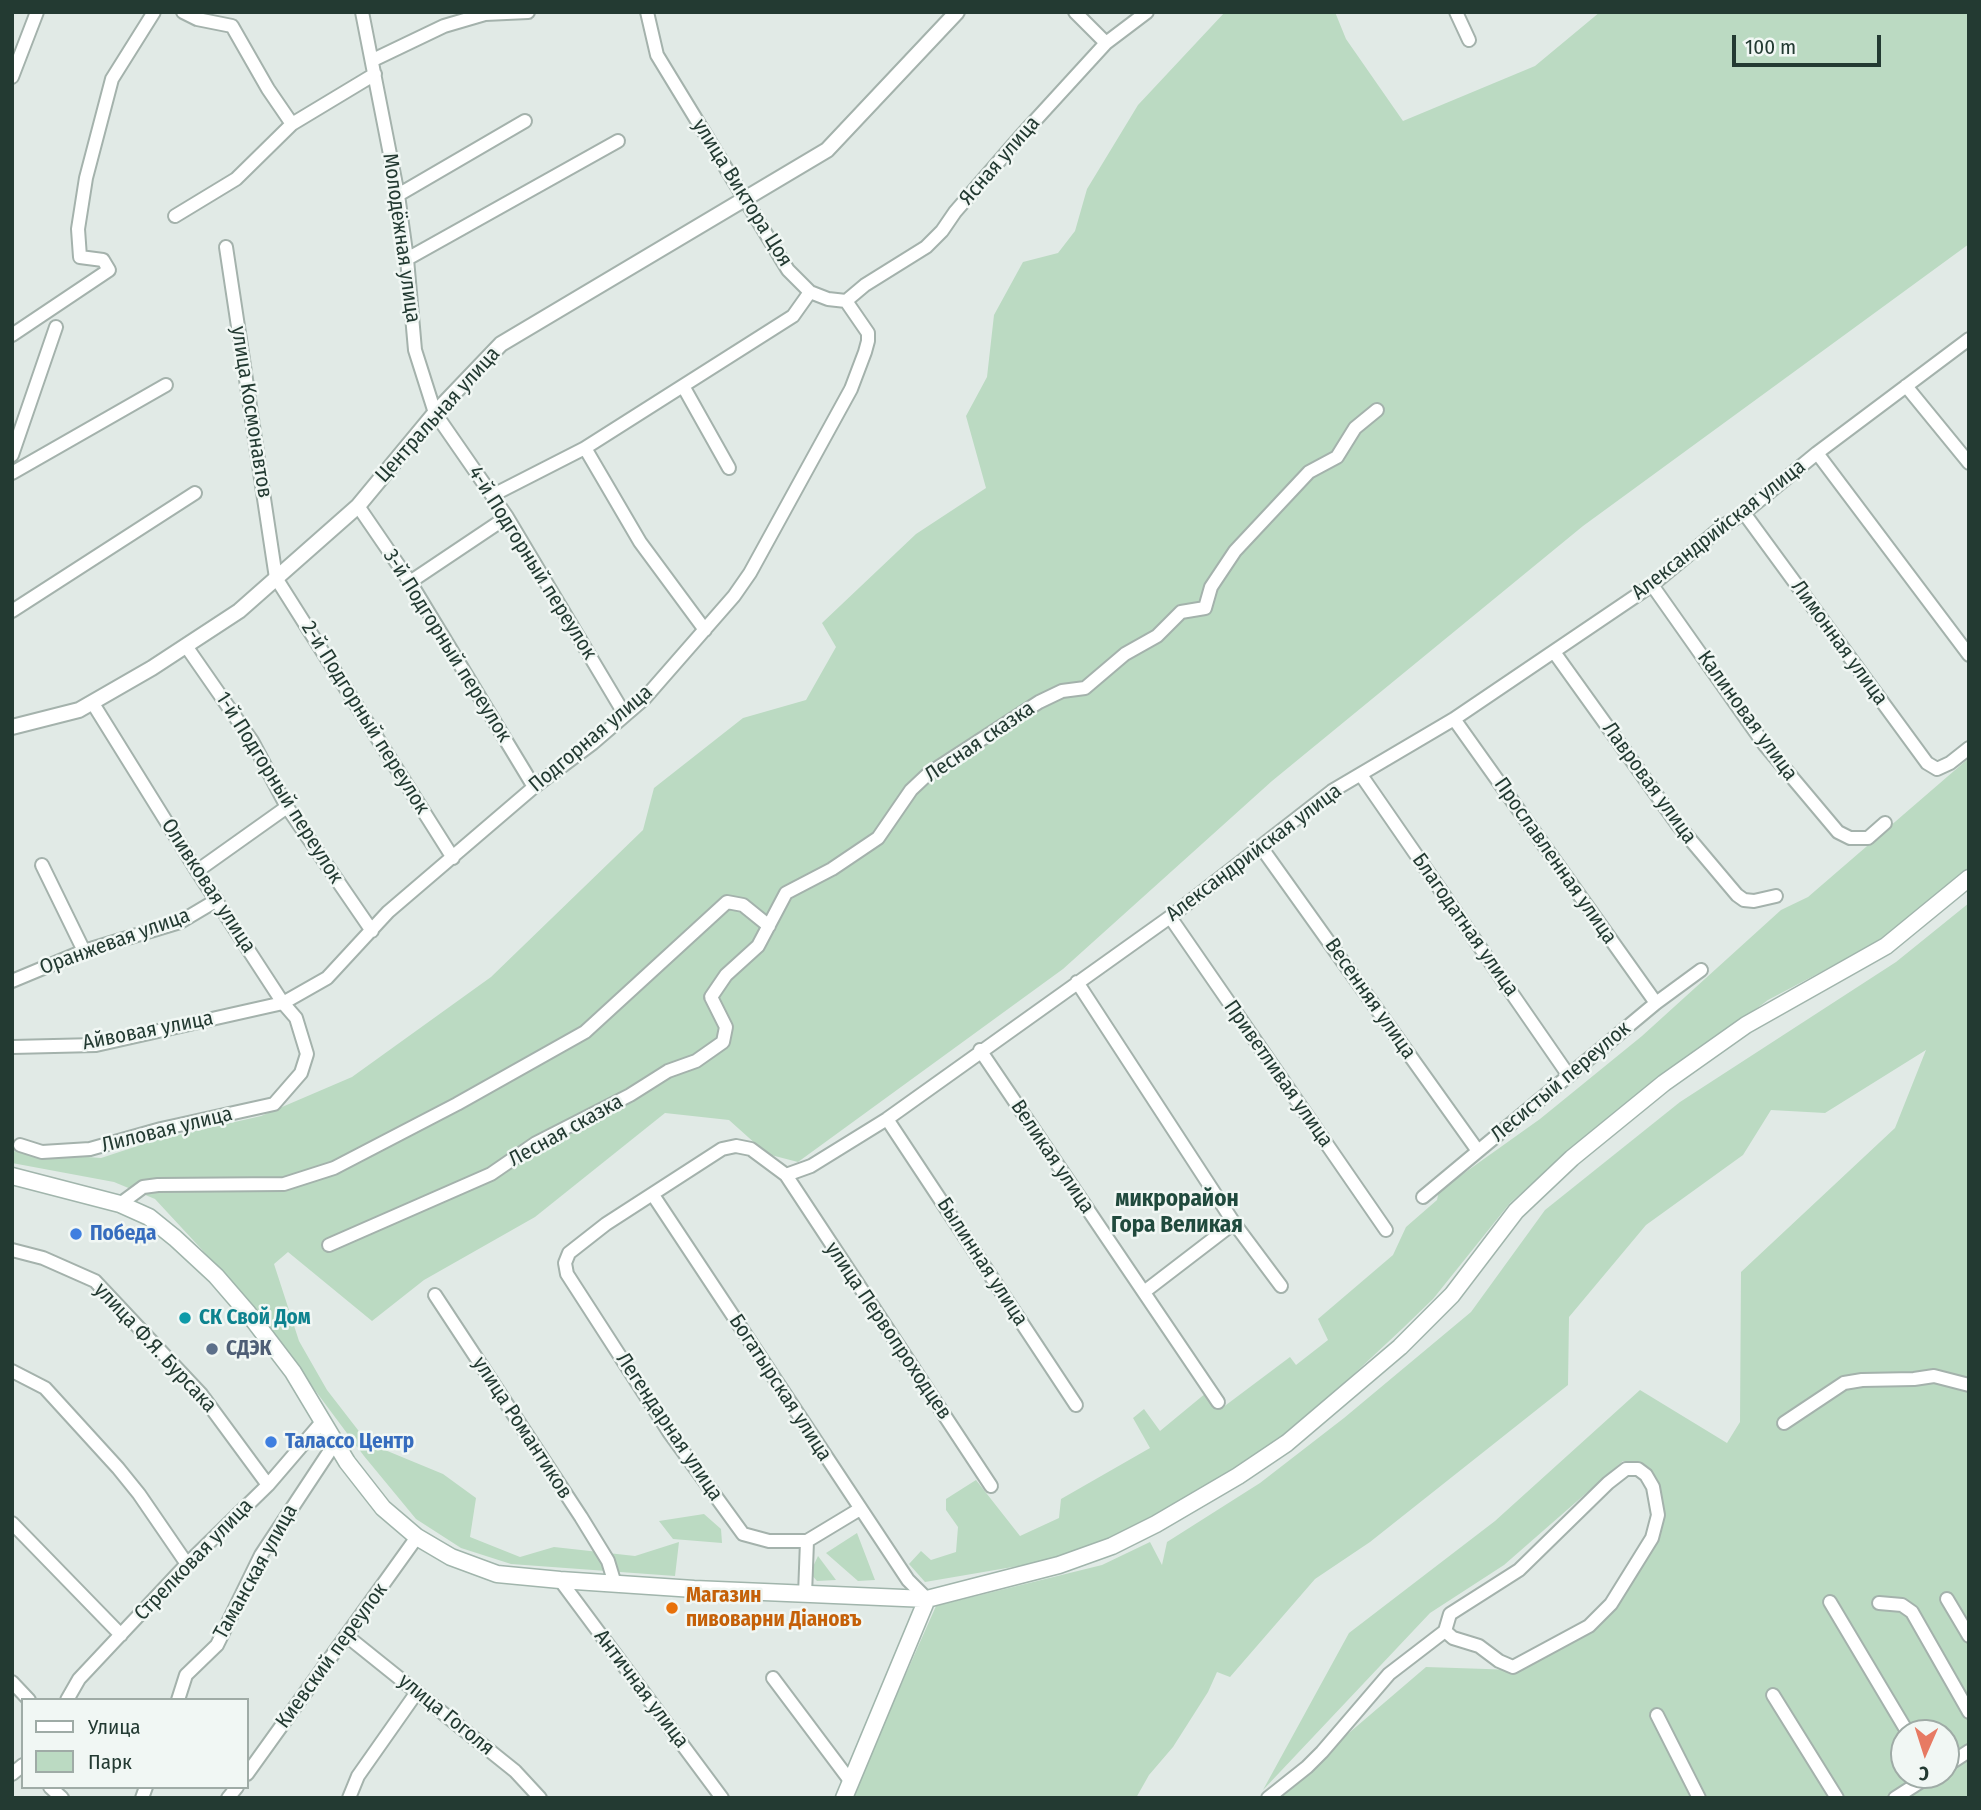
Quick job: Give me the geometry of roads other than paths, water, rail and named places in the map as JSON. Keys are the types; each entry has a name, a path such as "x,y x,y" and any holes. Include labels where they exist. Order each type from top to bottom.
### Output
{"main road":[{"path":"12,1176 120,1204 149,1217 175,1238 216,1276 248,1313 293,1372 347,1462 383,1508 417,1537 451,1557 497,1574 560,1580 805,1595 927,1599 1059,1565 1112,1546 1227,1483 1287,1443 1400,1347 1452,1295 1516,1211 1572,1158 1664,1083 1746,1025 1886,946 1969,878"},
{"path":"844,1798 927,1599"}],"street":[{"path":"12,77 37,12"},
{"path":"12,335 109,270 103,260 80,257 78,229 86,178 112,79 154,12"},
{"path":"183,12 197,19 232,26 268,89 292,124"},
{"name":"Молодёжная улица","path":"362,12 398,195 415,350 435,413"},
{"path":"373,60 444,26 485,14 528,12"},
{"name":"улица Виктора Цоя","path":"647,12 657,55 788,270 810,292"},
{"name":"Центральная улица","path":"12,727 79,710 239,611 358,506 435,413 500,345 827,149 957,12"},
{"path":"1075,12 1106,43"},
{"name":"Ясная улица","path":"846,301 865,285 926,247 1020,137 1106,43 1147,12"},
{"path":"1456,12 1469,40"},
{"path":"175,216 236,179 292,124 375,74"},
{"path":"398,195 526,121"},
{"path":"407,259 618,141"},
{"name":"улица Космонавтов","path":"226,247 276,578"},
{"path":"493,495 585,448 793,316 810,292 828,299 846,301"},
{"name":"Подгорная улица","path":"283,1003 327,978 388,912 534,787 593,743 644,699 734,596 750,573 851,389 868,341 867,333 846,301"},
{"path":"12,455 56,327"},
{"name":"Александрийская улица","path":"786,1175 811,1166 887,1119 980,1050 1170,918 1332,791 1454,719 1652,585 1817,453 1969,339"},
{"path":"12,473 166,385"},
{"path":"683,386 729,468"},
{"path":"1906,386 1969,463"},
{"name":"Лесная сказка","path":"329,1245 491,1174 536,1143 630,1095 668,1071 696,1061 723,1042 726,1027 711,998 726,975 758,946 786,893 832,869 878,838 911,790 928,774 1039,702 1062,691 1085,688 1125,654 1157,636 1181,612 1205,608 1211,587 1235,551 1309,472 1337,457 1355,428 1377,410"},
{"name":"4-й Подгорный переулок","path":"435,413 507,517 625,715"},
{"path":"585,448 639,542 705,631"},
{"path":"1817,453 1969,654"},
{"path":"12,611 195,493"},
{"name":"3-й Подгорный переулок","path":"358,506 410,582 534,787"},
{"name":"Лимонная улица","path":"1744,513 1927,763 1937,769 1950,763 1969,748"},
{"path":"410,582 507,517"},
{"name":"2-й Подгорный переулок","path":"276,578 453,858"},
{"name":"Калиновая улица","path":"1652,585 1764,744 1838,832 1850,838 1868,838 1885,823"},
{"name":"1-й Подгорный переулок","path":"186,646 253,741 287,807 372,931"},
{"name":"Лавровая улица","path":"1554,652 1678,825 1737,895 1744,900 1754,901 1776,896"},
{"name":"Оливковая улица","path":"92,702 197,871 283,1003 296,1017 307,1054 301,1073"},
{"name":"Прославленная улица","path":"1454,719 1656,1003"},
{"name":"Благодатная улица","path":"1361,775 1569,1076"},
{"path":"197,871 287,807"},
{"name":"Весенняя улица","path":"1261,847 1478,1152"},
{"path":"42,865 84,951"},
{"name":"Оранжевая улица","path":"12,981 84,951 180,922 217,900"},
{"path":"120,1204 142,1187 284,1184 334,1168 457,1104 585,1032 727,902 743,905 769,926"},
{"name":"Приветливая улица","path":"1170,918 1386,1230"},
{"name":"Лесистый переулок","path":"1423,1197 1656,1003 1701,970"},
{"path":"1077,982 1234,1223 1281,1286"},
{"name":"Айвовая улица","path":"12,1047 96,1045 283,1003"},
{"name":"Великая улица","path":"980,1050 1218,1402"},
{"name":"Лиловая улица","path":"20,1145 42,1152 90,1149 161,1129 274,1104 301,1073"},
{"name":"Былинная улица","path":"887,1119 1076,1405"},
{"path":"653,1195 722,1149 736,1146 751,1149 786,1175"},
{"name":"улица Первопроходцев","path":"786,1175 991,1486"},
{"name":"Богатырская улица","path":"653,1195 908,1580 927,1599"},
{"name":"Легендарная улица","path":"653,1195 607,1224 569,1253 565,1264 567,1274 669,1432 743,1534 769,1541 807,1541"},
{"path":"1144,1293 1234,1223"},
{"name":"улица Ф.Я. Бурсака","path":"12,1251 43,1258 95,1281 201,1394 268,1485"},
{"name":"улица Романтиков","path":"435,1295 608,1561 615,1584"},
{"path":"12,1371 45,1388 118,1468 187,1564"},
{"path":"1783,1423 1844,1383 1934,1376 1969,1385"},
{"name":"Стрелковая улица","path":"68,1698 79,1679 187,1564 268,1485 322,1422"},
{"name":"Таманская улица","path":"179,1698 186,1675 217,1645 261,1555 335,1443"},
{"path":"1268,1798 1322,1752 1389,1674 1445,1631 1450,1614 1519,1570 1626,1469 1638,1469 1646,1475 1653,1487 1658,1515 1651,1538 1611,1604 1589,1626 1513,1667 1499,1661 1479,1646 1453,1638 1445,1631"},
{"path":"805,1595 807,1541 860,1509"},
{"path":"12,1523 121,1635"},
{"name":"Киевский переулок","path":"248,1773 348,1637 417,1537"},
{"name":"Античная улица","path":"560,1580 722,1798"},
{"path":"1947,1599 1969,1636"},
{"path":"1830,1602 1900,1719"},
{"path":"1879,1603 1902,1605 1912,1612 1969,1712"},
{"name":"улица Гоголя","path":"348,1637 515,1771 540,1798"},
{"path":"773,1678 851,1782"},
{"path":"12,1682 27,1698"},
{"path":"350,1797 358,1776 417,1692"},
{"path":"1773,1695 1838,1798"},
{"path":"1657,1714 1699,1798"}],"place":[{"name":"Победа","path":"76,1234"},
{"name":"СК Свой Дом","path":"185,1318"},
{"name":"СДЭК","path":"212,1349"},
{"name":"Талассо Центр","path":"271,1442"},
{"name":"Магазин пивоварни Дiановъ","path":"672,1608"}],"district":[{"name":"микрорайон Гора Великая","path":"1177,1213"}]}
